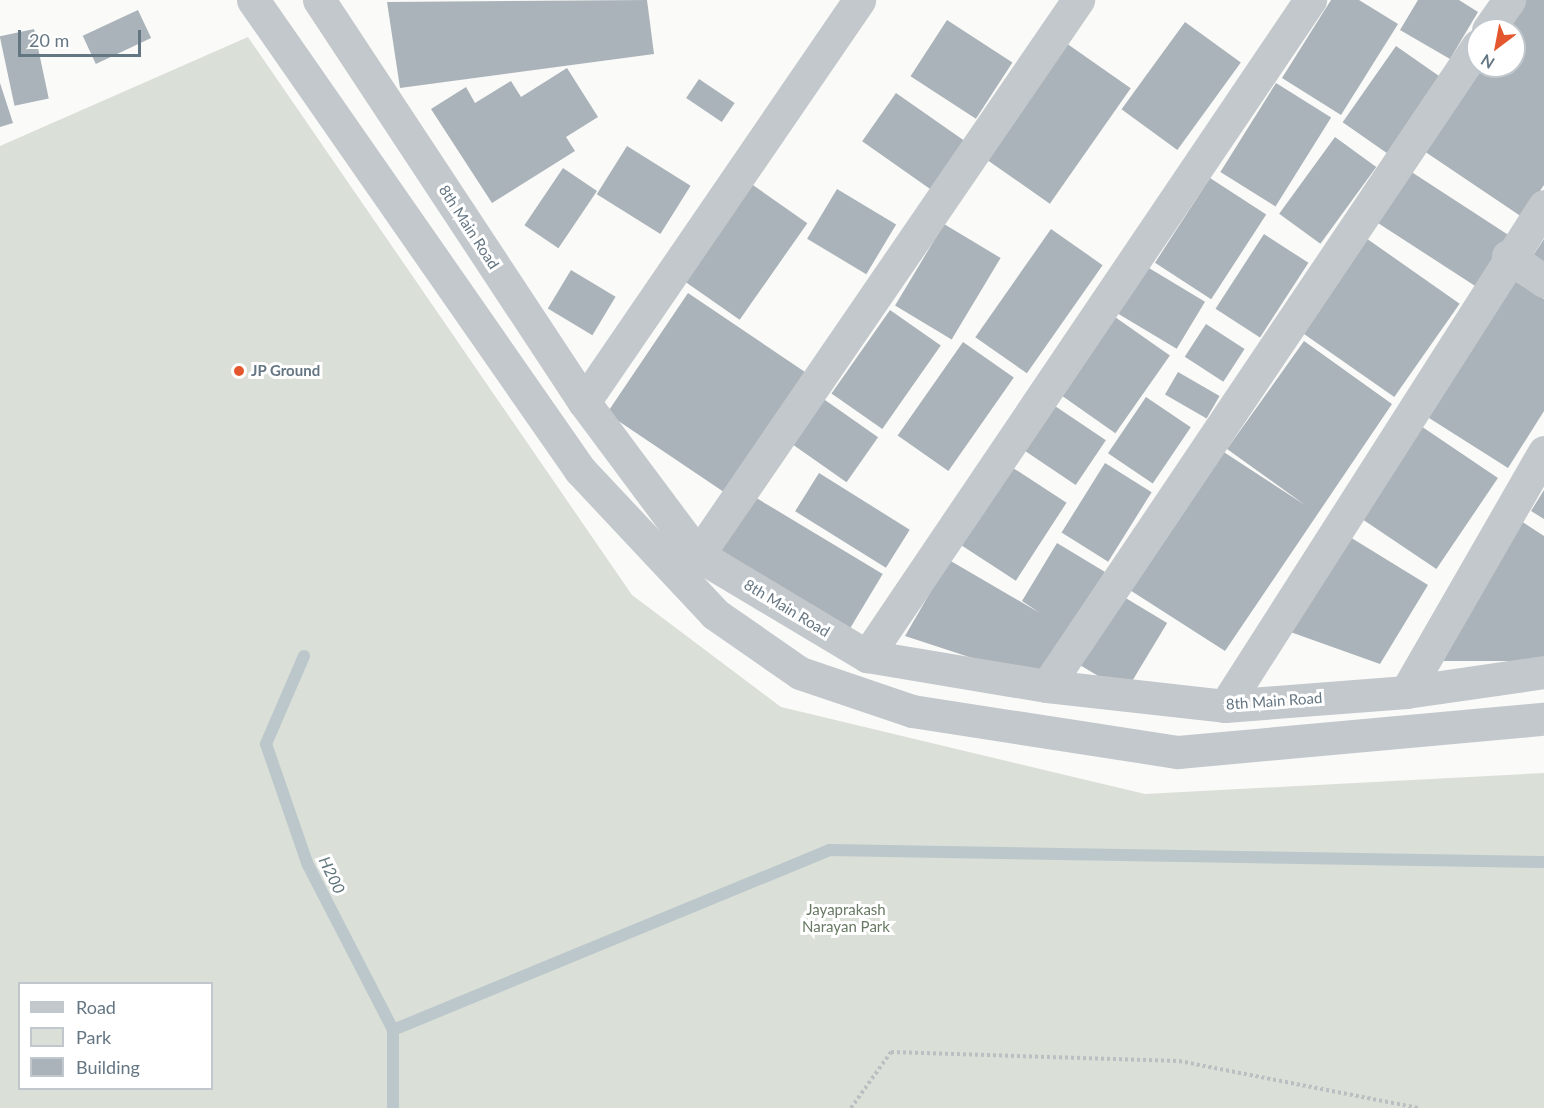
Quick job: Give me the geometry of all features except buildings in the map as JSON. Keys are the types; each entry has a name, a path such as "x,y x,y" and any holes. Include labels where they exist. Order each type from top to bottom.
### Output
{"street":[{"path":"253,0 580,470 715,614 800,673 912,711 1178,752 1544,719"},
{"name":"8th Main Road","path":"319,0 584,402 698,555 867,656 1047,686 1225,706 1406,692 1544,672"},
{"path":"584,402 858,0"},
{"path":"698,555 1078,0"},
{"path":"867,656 1310,0"},
{"path":"1496,18 1509,0"},
{"path":"1047,686 1466,63"},
{"path":"1225,706 1508,256 1544,206"},
{"path":"1508,256 1544,281"},
{"path":"1406,692 1544,452"}],"path":[{"path":"851,1108 891,1052 1179,1061 1418,1108"}],"green space":[{"name":"Jayaprakash Narayan Park","path":"248,37 632,595 781,707 1145,794 1544,773 1544,1108 0,1108 0,146"}],"waterway":[{"name":"H200","path":"304,656 266,744 308,865 393,1030 393,1108"},
{"path":"393,1030 829,850 1544,862"}],"place":[{"name":"JP Ground","path":"239,371"}]}
